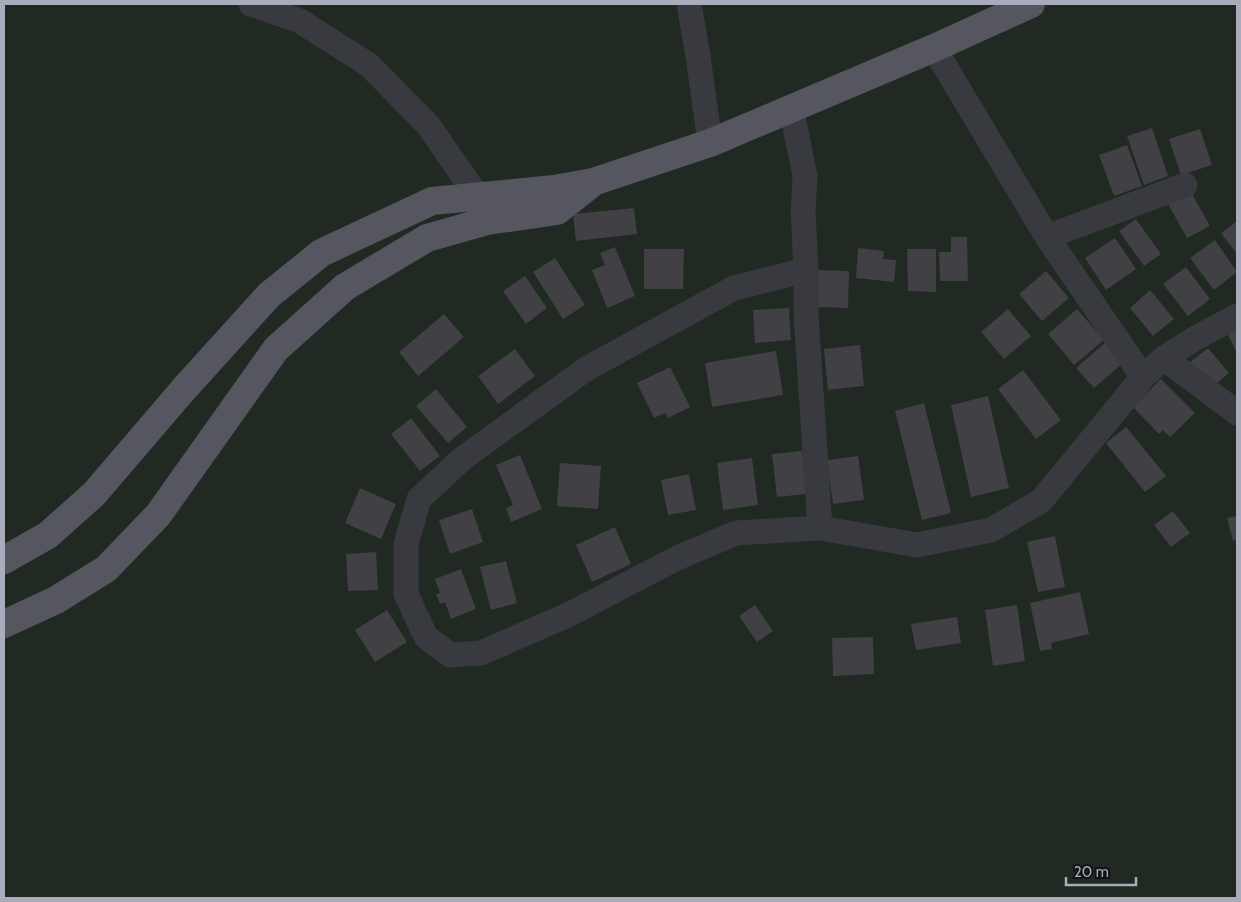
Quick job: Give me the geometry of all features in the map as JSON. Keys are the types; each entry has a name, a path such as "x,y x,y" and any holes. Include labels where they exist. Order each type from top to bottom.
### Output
{"main road":[{"path":"4,560 48,535 94,494 183,390 269,296 321,253 432,201 554,190 593,182 710,142 934,48 1030,4"},
{"path":"4,624 56,600 106,569 158,515 276,349 345,287 427,238 488,221 557,211 593,182"}],"street":[{"path":"251,4 300,20 369,65 428,125 478,197"},
{"path":"688,4 698,56 710,142"},
{"path":"934,48 1047,238 1143,377"},
{"path":"791,107 804,176 806,316 820,528"},
{"path":"1047,238 1185,185"},
{"path":"806,270 734,288 578,374 462,459 419,499 406,544 406,594 426,637 450,655 481,652 570,614 678,558 736,533 820,528 917,546 991,530 1041,501 1143,377 1164,358 1194,339 1237,316"},
{"path":"1164,358 1237,413"}],"shaded area":[{"path":"4,4 1237,4 1237,898 4,898"}],"building":[{"path":"1152,128 1168,176 1144,185 1127,136"},
{"path":"1200,129 1212,165 1181,175 1169,139"},
{"path":"1127,145 1142,186 1114,196 1099,155"},
{"path":"1191,192 1210,226 1187,238 1168,204"},
{"path":"634,208 637,234 576,241 573,214"},
{"path":"1136,219 1161,254 1144,266 1119,231"},
{"path":"1237,221 1237,254 1221,233"},
{"path":"951,237 967,237 968,281 940,281 939,252 951,252"},
{"path":"1115,238 1136,269 1106,290 1085,258"},
{"path":"1215,240 1237,272 1214,290 1190,258"},
{"path":"615,247 635,296 607,308 592,270 605,265 600,253"},
{"path":"858,248 884,251 883,259 896,260 894,282 856,278"},
{"path":"644,249 684,249 683,289 644,289"},
{"path":"907,249 936,249 936,292 908,291"},
{"path":"555,258 585,305 563,319 533,272"},
{"path":"1186,267 1210,299 1188,316 1163,284"},
{"path":"818,270 849,271 848,308 817,307"},
{"path":"1046,271 1069,298 1042,321 1019,294"},
{"path":"525,276 547,308 526,324 503,291"},
{"path":"1150,290 1174,319 1153,336 1130,308"},
{"path":"789,308 791,340 755,343 753,310"},
{"path":"1008,309 1031,336 1004,359 981,332"},
{"path":"1077,309 1104,340 1074,365 1048,334"},
{"path":"444,314 464,337 418,376 399,352"},
{"path":"1237,321 1237,353 1224,327"},
{"path":"1106,342 1123,363 1094,388 1076,368"},
{"path":"860,345 864,386 828,390 824,349"},
{"path":"1208,348 1229,373 1210,389 1189,363"},
{"path":"515,349 535,376 498,404 478,376"},
{"path":"776,351 783,395 712,407 705,363"},
{"path":"670,367 690,407 668,418 665,413 654,418 637,383"},
{"path":"1023,370 1061,420 1036,439 998,389"},
{"path":"1161,379 1195,413 1170,437 1163,430 1159,434 1133,407"},
{"path":"436,389 467,427 448,443 416,406"},
{"path":"988,396 1009,488 971,497 951,405"},
{"path":"924,403 951,513 922,520 895,411"},
{"path":"411,418 440,456 420,471 391,434"},
{"path":"1126,427 1166,476 1145,492 1106,443"},
{"path":"802,451 807,494 777,497 772,454"},
{"path":"520,455 542,509 511,522 506,508 513,505 496,465"},
{"path":"858,456 864,500 833,504 827,460"},
{"path":"752,458 758,505 723,510 717,463"},
{"path":"560,463 601,466 598,509 557,506"},
{"path":"689,474 696,510 668,515 661,480"},
{"path":"360,488 396,504 381,539 345,523"},
{"path":"472,509 483,542 450,554 439,520"},
{"path":"1173,511 1190,533 1171,547 1154,525"},
{"path":"1237,516 1237,540 1233,541 1227,518"},
{"path":"615,527 631,564 592,582 576,545"},
{"path":"1055,536 1065,587 1038,592 1027,542"},
{"path":"376,552 378,590 348,591 346,554"},
{"path":"506,561 517,603 491,610 480,567"},
{"path":"461,569 476,609 451,619 445,602 440,604 436,594 440,593 435,579"},
{"path":"1080,592 1089,634 1051,643 1052,649 1040,651 1030,603"},
{"path":"755,605 773,631 757,642 739,616"},
{"path":"1017,605 1025,661 993,666 985,610"},
{"path":"387,610 407,642 375,662 355,630"},
{"path":"957,617 961,643 916,650 911,624"},
{"path":"873,637 874,674 833,676 832,638"}]}
